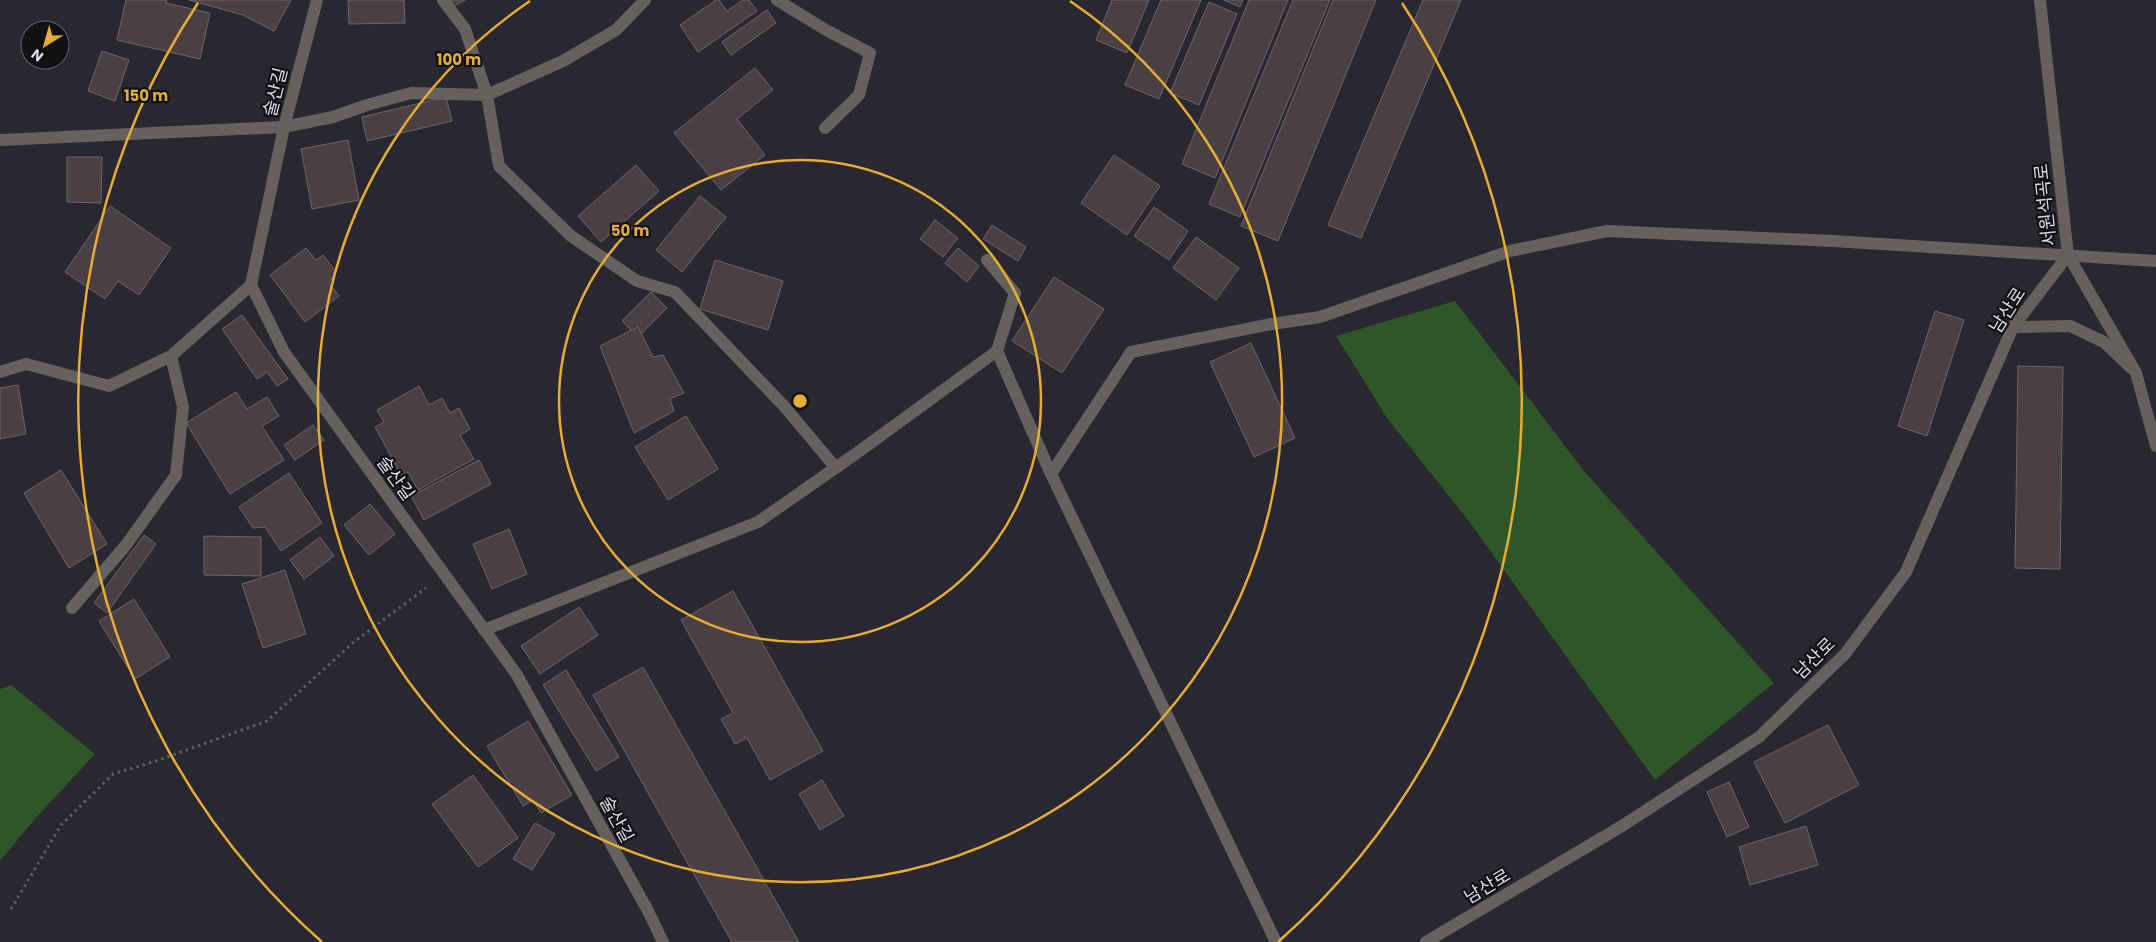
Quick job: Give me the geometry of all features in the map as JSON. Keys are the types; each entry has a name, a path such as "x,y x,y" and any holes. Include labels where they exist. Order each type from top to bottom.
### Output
{"street":[{"name":"술산길","path":"317,0 284,127 251,285 284,352 517,675 647,909 663,942"},
{"path":"443,0 466,29 486,95 499,166 571,236 637,282 675,292 783,406 836,468"},
{"path":"0,140 284,127 334,116 411,93 486,95 563,62 616,30 645,0"},
{"path":"777,0 826,30 870,53 858,95 825,128"},
{"name":"서원석곡로","path":"2040,0 2068,254 2136,373 2156,446"},
{"path":"1050,474 1131,352 1272,324 1320,317 1520,249 1607,231 2068,254 2156,261"},
{"name":"남산로","path":"1426,942 1622,826 1759,736 1845,654 1906,572 2013,327 2068,254"},
{"path":"484,630 758,522 997,351 1015,293 987,260"},
{"path":"0,372 26,364 109,386 171,356 251,285"},
{"path":"2013,327 2070,326 2104,342 2136,373"},
{"path":"997,351 1050,474 1276,942"},
{"path":"72,608 126,545 176,475 183,407 171,356"}],"path":[{"path":"11,909 61,825 112,774 156,761 267,721 354,641 444,575"}],"green space":[{"path":"1455,301 1584,471 1774,683 1655,780 1468,520 1387,418 1336,336"},
{"path":"11,685 95,754 35,819 0,861 0,689"}],"building":[{"path":"126,0 167,0 166,3 210,13 200,59 117,40"},
{"path":"189,0 291,0 274,31 243,15"},
{"path":"348,0 404,0 405,23 349,24"},
{"path":"451,0 465,0 454,6"},
{"path":"716,0 719,0 727,11 743,0 749,0 757,11 698,52 680,25"},
{"path":"1112,0 1149,0 1127,53 1096,40"},
{"path":"1161,0 1201,0 1159,99 1125,85"},
{"path":"1224,0 1243,0 1240,7"},
{"path":"1249,0 1288,0 1215,178 1182,164"},
{"path":"1293,0 1330,0 1240,217 1209,204"},
{"path":"1333,0 1376,0 1278,241 1241,226"},
{"path":"1423,0 1461,0 1361,238 1328,225"},
{"path":"1209,2 1237,14 1199,105 1170,93"},
{"path":"767,10 776,23 731,55 722,42"},
{"path":"102,51 129,60 115,101 88,91"},
{"path":"755,68 773,90 737,119 765,155 721,190 674,133"},
{"path":"446,97 452,121 367,141 362,117"},
{"path":"348,140 359,200 312,209 301,149"},
{"path":"1114,155 1160,186 1127,235 1081,203"},
{"path":"67,157 102,157 101,203 67,202"},
{"path":"636,165 659,191 601,242 578,216"},
{"path":"700,196 726,217 682,272 656,250"},
{"path":"110,206 171,248 139,295 118,281 105,299 65,272"},
{"path":"1154,207 1188,231 1169,260 1134,236"},
{"path":"935,220 958,238 943,257 920,239"},
{"path":"992,225 1026,247 1018,261 983,239"},
{"path":"1196,237 1239,268 1216,300 1173,268"},
{"path":"306,248 316,260 323,255 336,272 329,283 339,296 305,322 270,275"},
{"path":"958,248 979,266 967,282 945,263"},
{"path":"715,260 783,281 768,330 700,309"},
{"path":"1054,277 1104,309 1062,373 1012,341"},
{"path":"651,292 667,308 638,337 622,321"},
{"path":"1935,311 1964,320 1927,436 1898,426"},
{"path":"242,315 288,379 277,386 267,372 257,379 222,329"},
{"path":"638,327 653,357 663,355 684,393 670,399 674,411 634,433 600,346"},
{"path":"1251,343 1295,438 1254,457 1210,362"},
{"path":"2018,366 2063,367 2060,569 2015,568"},
{"path":"18,385 26,434 0,439 0,388"},
{"path":"419,386 429,405 442,398 450,413 459,408 470,429 460,435 474,459 418,490 408,472 401,475 375,427 384,422 377,410"},
{"path":"236,392 247,409 267,397 279,416 262,426 284,460 230,494 186,423"},
{"path":"686,416 718,469 668,500 635,447"},
{"path":"313,425 324,440 295,460 284,445"},
{"path":"479,460 491,484 424,520 411,496"},
{"path":"61,470 107,544 69,568 24,493"},
{"path":"289,473 322,523 281,551 265,527 253,528 239,507"},
{"path":"370,504 395,534 369,555 344,525"},
{"path":"509,529 527,574 492,589 473,544"},
{"path":"144,535 156,544 107,613 94,603"},
{"path":"204,536 261,537 261,576 204,575"},
{"path":"320,537 334,556 304,579 290,560"},
{"path":"285,570 306,634 263,648 242,584"},
{"path":"733,591 823,751 770,780 747,738 735,744 721,719 733,713 681,620"},
{"path":"134,599 170,657 135,679 99,621"},
{"path":"579,607 598,635 540,674 521,646"},
{"path":"643,667 799,942 732,942 593,695"},
{"path":"566,670 619,757 596,771 543,685"},
{"path":"528,721 572,795 541,813 533,800 523,806 487,746"},
{"path":"1828,725 1859,785 1785,823 1754,762"},
{"path":"473,775 518,838 478,867 432,804"},
{"path":"822,780 844,816 820,830 799,794"},
{"path":"1729,782 1749,827 1727,837 1707,792"},
{"path":"535,823 555,834 532,870 513,859"},
{"path":"1806,826 1818,865 1750,885 1739,847"}]}
